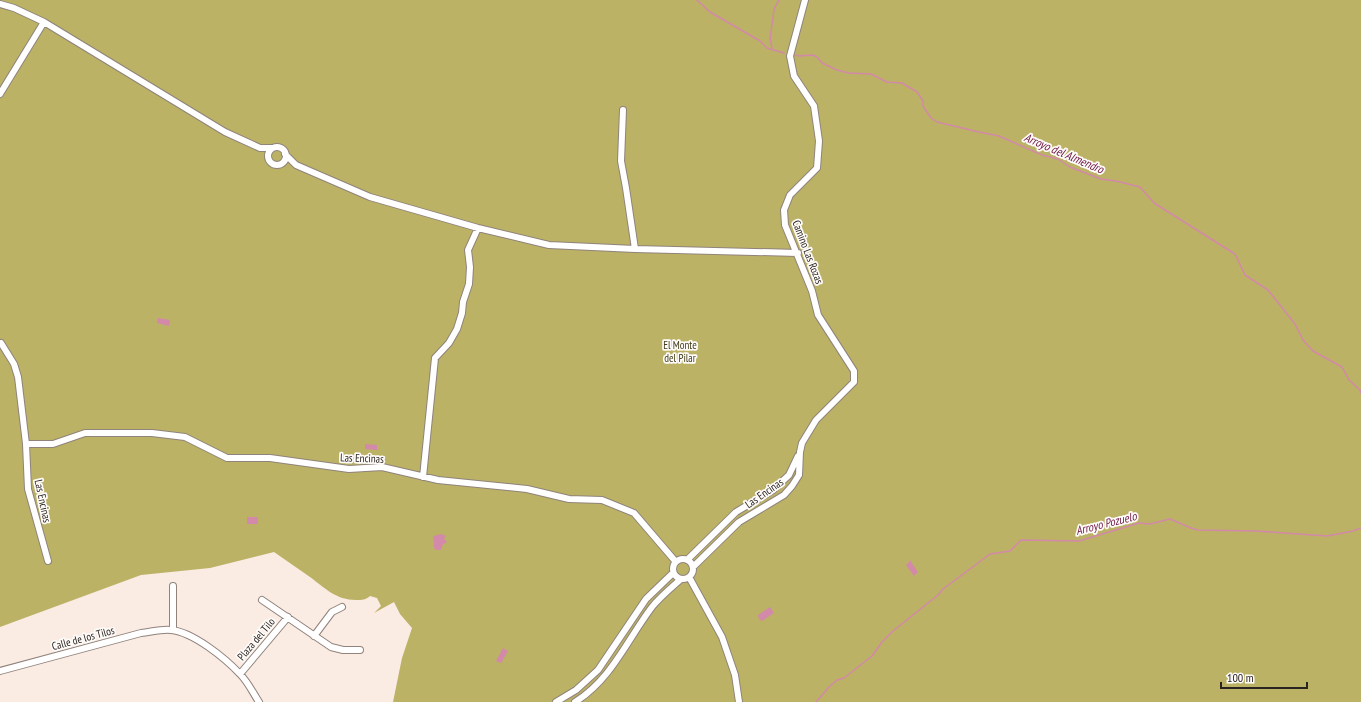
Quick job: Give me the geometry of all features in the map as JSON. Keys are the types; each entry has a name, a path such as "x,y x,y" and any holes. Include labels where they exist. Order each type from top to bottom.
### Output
{"street":[{"name":"Camino Las Rozas","path":"800,452 802,442 816,420 854,382 854,371 818,316 812,290 785,224 784,210 790,195 817,168 819,142 814,106 794,76 790,56 805,0"},
{"path":"0,4 44,22 225,132 260,148 279,148 284,150 296,164 370,197 478,228 549,245 635,249 798,253"},
{"path":"0,94 44,22"},
{"path":"623,110 621,161 635,249"},
{"path":"260,148 274,164 296,164"},
{"path":"269,159 268,155 273,148"},
{"path":"280,164 285,160 286,154"},
{"path":"423,477 435,358 449,343 457,329 469,284 470,268 468,250 478,228"},
{"name":"Las Encinas","path":"1,343 14,364 18,377 26,444 28,489 48,561"},
{"name":"Las Encinas","path":"26,444 53,444 85,432 152,433 185,437 227,458 270,458 349,469 382,467 438,480 527,489 569,500 602,500 634,513 676,562"},
{"name":"Las Encinas","path":"687,560 736,512 773,490 789,475 800,452"},
{"name":"Las Encinas","path":"689,577 693,567 739,522 784,495 792,486 799,475 800,452"},
{"path":"693,567 687,560 680,560 676,562 672,569 676,577 681,579 689,577 722,638 735,675 739,702"},
{"path":"556,702 576,690 598,670 646,599 673,573"},
{"path":"575,702 606,676 653,606 681,579"},
{"path":"173,586 173,630"},
{"name":"Plaza del Tilo","path":"262,600 331,647 343,650 360,650"},
{"path":"314,636 332,612 342,607"},
{"name":"Plaza del Tilo","path":"240,674 288,617"},
{"name":"Calle de los Tilos","path":"0,671 140,633 173,630 194,637 213,649 240,674 259,702"}],"green space":[{"name":"El Monte del Pilar","path":"0,0 1361,0 1361,702 393,702 402,658 412,628 400,614 394,602 374,613 381,606 377,598 370,596 364,600 356,600 337,596 274,552 210,568 141,575 0,627"}],"shaded area":[{"path":"158,318 170,320 169,326 157,323"},
{"path":"365,444 377,445 377,450 365,449"},
{"path":"247,517 258,517 258,524 247,524"},
{"path":"441,534 446,536 444,539 447,542 443,544 441,550 437,550 434,548 433,537"},
{"path":"911,560 918,572 914,576 906,565"},
{"path":"770,607 774,613 762,621 759,619 758,615"},
{"path":"503,648 508,651 501,663 496,661"}],"waterway":[{"name":"Arroyo del Almendro","path":"697,0 710,12 760,41 767,48 784,53"},
{"path":"772,48 770,38 774,9 779,0"},
{"name":"Arroyo del Almendro","path":"795,55 813,55 822,63 837,70 849,73 871,74 887,82 902,83 917,92 923,101 923,106 931,118 937,122 999,136 1042,155 1058,159 1070,167 1101,179 1140,187 1154,203 1235,254 1245,275 1268,290 1295,324 1303,340 1313,351 1342,367 1349,380 1360,390 1361,393"},
{"name":"Arroyo Pozuelo","path":"816,702 837,680 844,678 872,656 882,642 893,631 938,595 943,589 990,554 1010,551 1021,540 1079,541 1139,523 1150,524 1170,519 1198,530 1256,531 1327,536 1361,528"}]}
